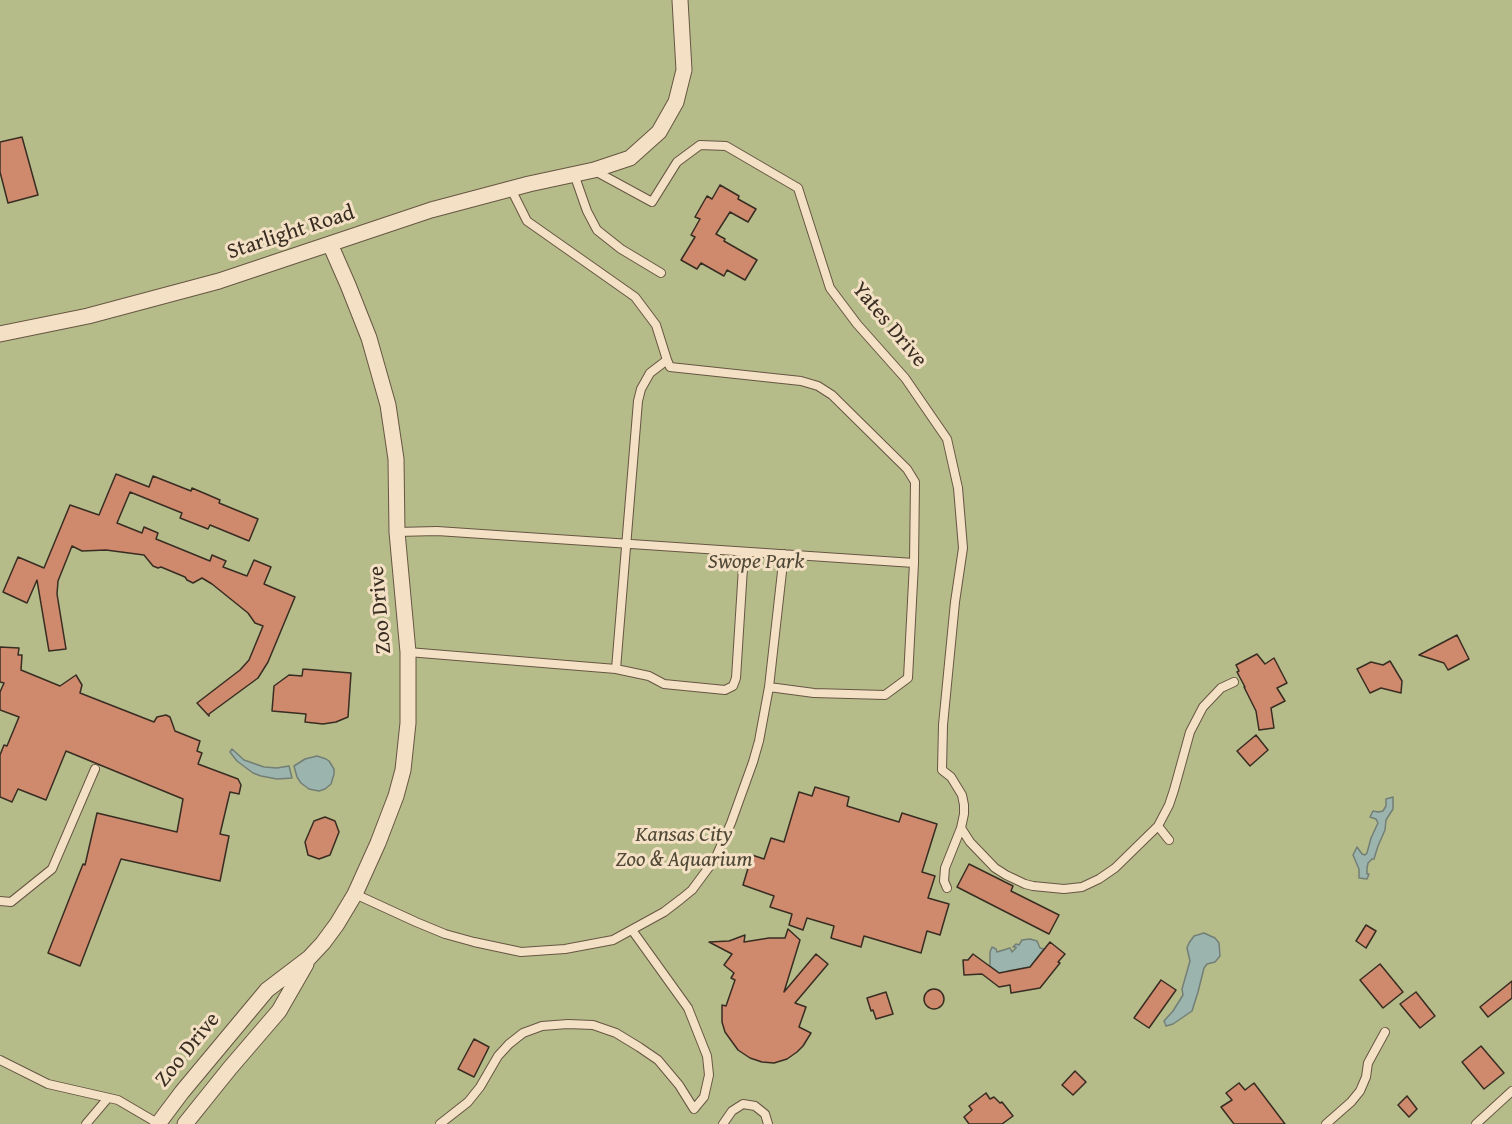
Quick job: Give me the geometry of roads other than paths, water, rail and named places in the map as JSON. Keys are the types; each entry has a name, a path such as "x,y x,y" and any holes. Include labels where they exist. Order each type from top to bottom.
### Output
{"street":[{"path":"594,170 630,158 659,132 676,102 684,70 680,0"},
{"name":"Starlight Road","path":"0,334 99,313 219,281 431,210 594,170"},
{"name":"Zoo Drive","path":"158,1124 267,990 309,958 337,924 355,894 389,815 403,770 408,723 408,652 397,532 396,459 388,405 369,338 330,244"},
{"name":"Zoo Drive","path":"185,1124 279,1011 309,958"}],"lane":[{"name":"Yates Drive","path":"594,170 652,202 677,162 700,145 726,146 798,188 830,288 857,324 905,378 947,439 958,488 963,548 946,691 942,770 951,777 962,795 964,814 961,828"},
{"path":"574,174 587,211 597,230 621,249 661,273"},
{"path":"512,189 528,221 635,297 656,325 670,367 801,381 818,387 832,395 907,469 915,482 914,563 908,678 885,695 814,693 769,687"},
{"path":"616,669 638,401 641,389 650,373 667,360"},
{"path":"397,532 437,531 914,563"},
{"path":"408,652 616,669 649,676 664,684 725,690 733,686 736,678 744,552"},
{"path":"355,894 445,934 521,952 565,949 613,940 664,912 681,899 692,890 715,859 753,762 769,687 784,554"},
{"path":"961,828 970,842 994,868 1025,884 1043,888 1075,888 1093,883 1115,868 1158,826 1169,805 1190,732 1203,707 1221,688 1234,682"},
{"path":"0,901 11,902 52,869 95,769"},
{"path":"1158,826 1169,840"},
{"path":"947,888 944,881 945,868 961,828"},
{"path":"440,1124 468,1102 480,1087 498,1056 509,1044 523,1034 542,1026 568,1024 593,1025 616,1033 639,1047 658,1060 679,1085 694,1109 704,1097 709,1075 707,1056 688,1008 632,930"},
{"path":"1326,1124 1360,1091 1368,1064 1385,1032"},
{"path":"0,1060 48,1084 118,1100 158,1124"},
{"path":"1476,1124 1512,1091"},
{"path":"86,1124 108,1098"},
{"path":"723,1124 732,1111 743,1104 755,1106 765,1114 768,1124"}],"water":[{"path":"232,749 244,760 264,767 289,766 292,778 277,779 253,773 237,761 230,752"},
{"path":"317,756 329,761 334,769 331,784 319,791 309,789 301,783 294,766 305,759"},
{"path":"1393,797 1393,809 1386,820 1385,830 1374,859 1368,863 1367,879 1359,878 1359,869 1353,855 1357,847 1362,854 1367,853 1378,823 1376,819 1370,817 1373,811 1383,811 1386,799"},
{"path":"1204,933 1215,938 1219,943 1220,956 1204,968 1192,1011 1166,1026 1164,1021 1183,995 1182,989 1190,961 1187,948 1189,943 1194,936"},
{"path":"1022,940 1037,941 1040,948 1044,949 1030,967 1008,971 1002,975 990,966 992,947 997,952 1010,948 1012,952 1016,944 1019,945"}],"park label":[{"name":"Swope Park","path":"756,562"},
{"name":"Kansas City Zoo & Aquarium","path":"684,848"}]}
